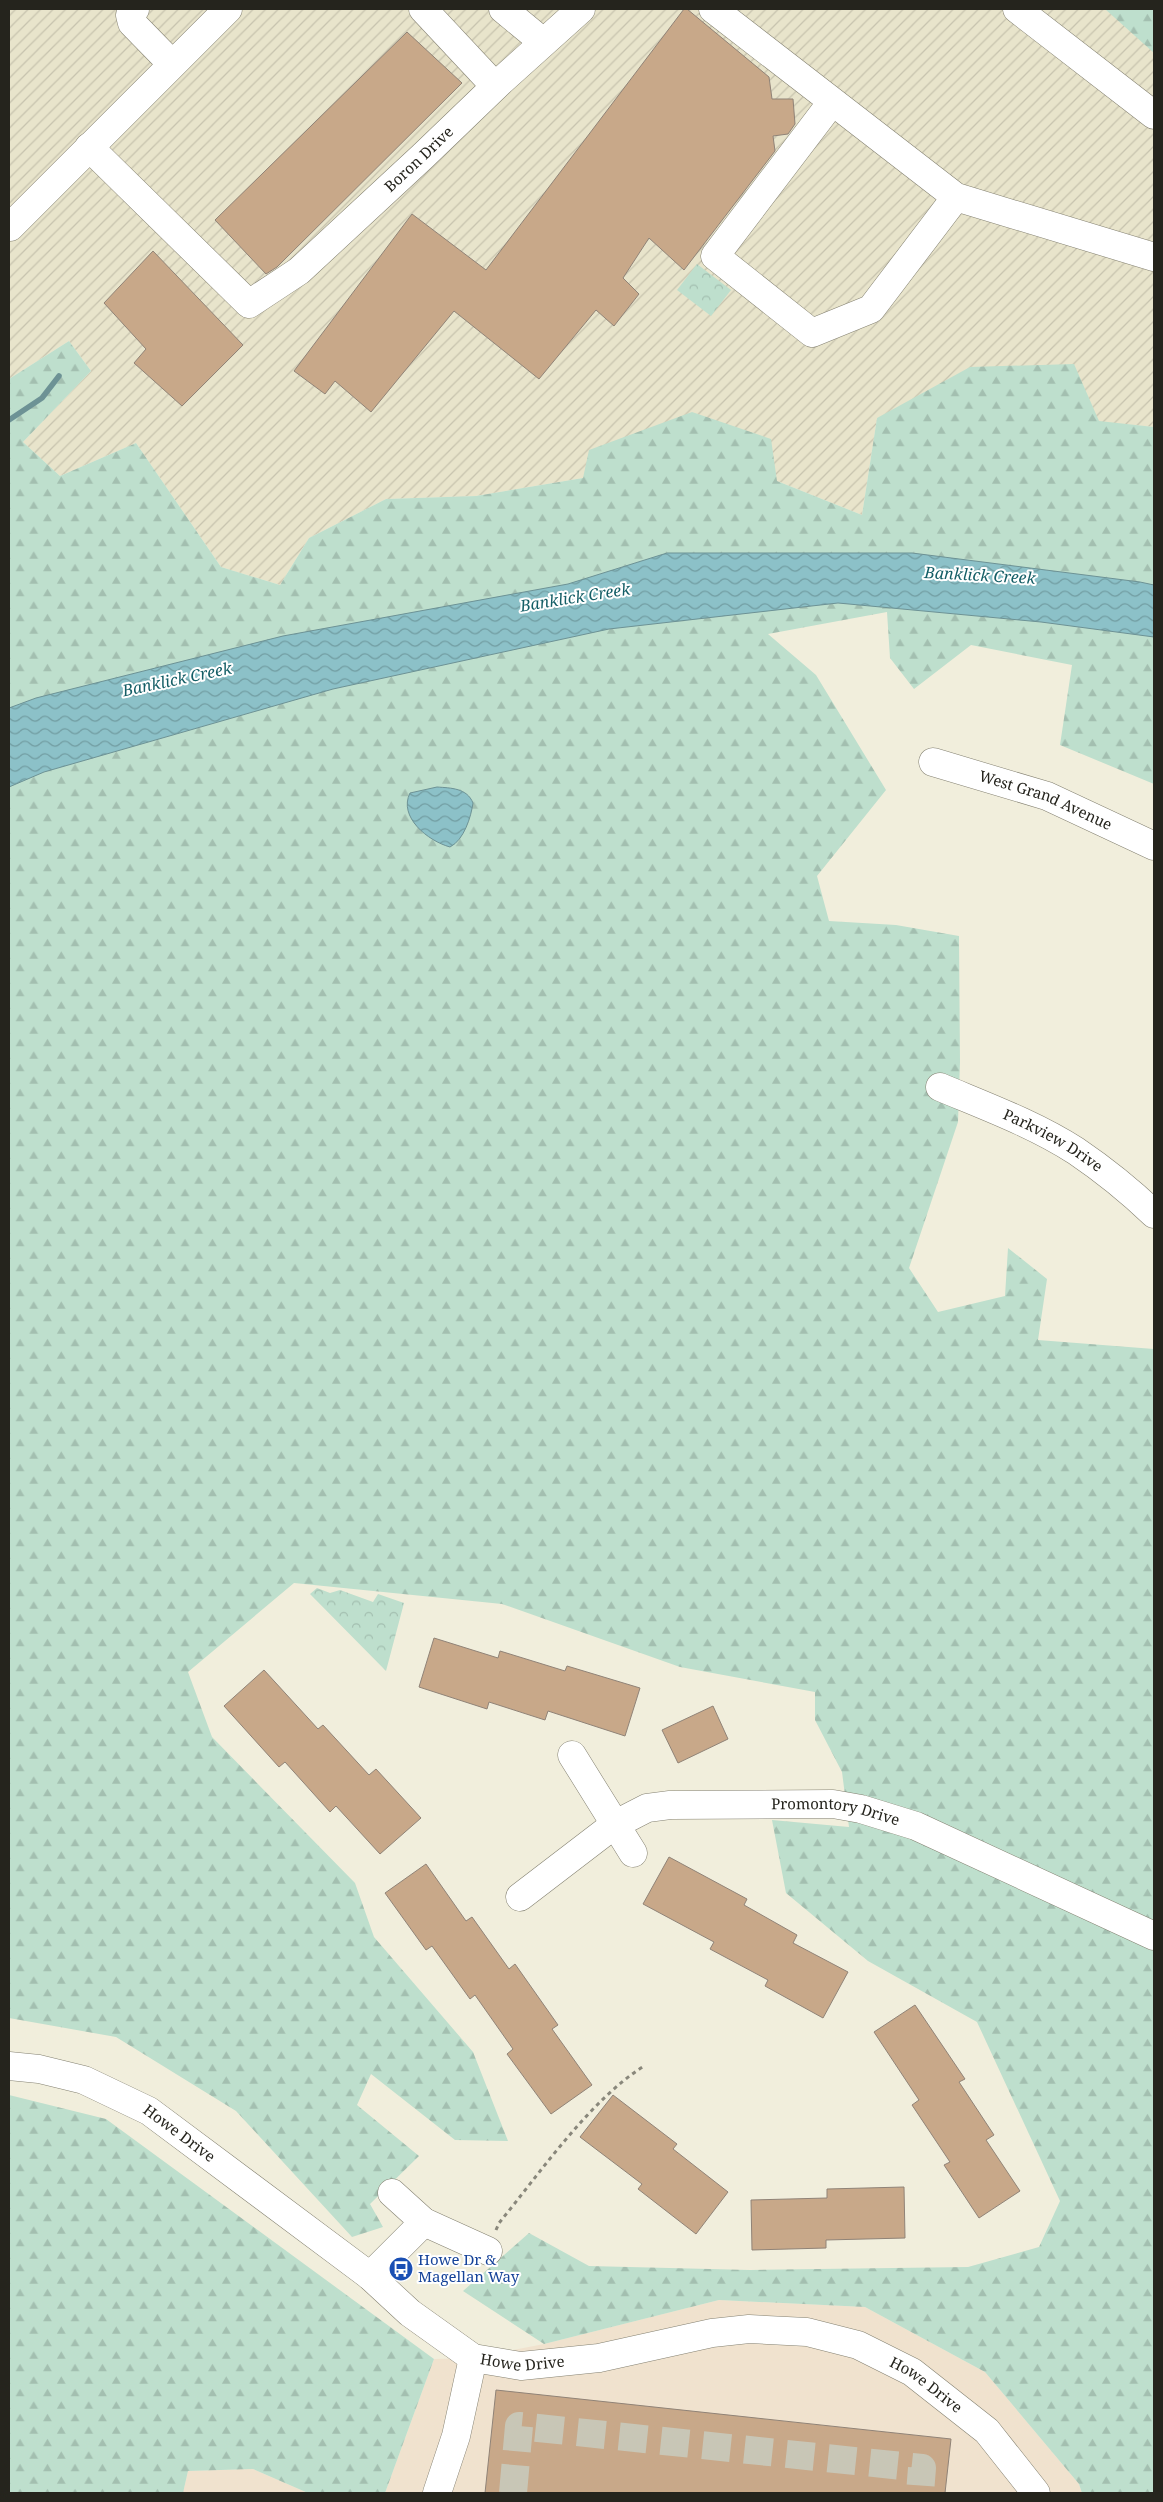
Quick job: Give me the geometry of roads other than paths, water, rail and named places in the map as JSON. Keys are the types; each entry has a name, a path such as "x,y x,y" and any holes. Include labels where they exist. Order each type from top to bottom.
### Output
{"street":[{"path":"135,9 130,15 132,23 172,64"},
{"path":"10,227 228,9"},
{"path":"423,9 495,86"},
{"path":"503,9 543,42"},
{"name":"Boron Drive","path":"89,147 249,304 299,271 495,86 581,9"},
{"path":"713,9 956,197 1154,258"},
{"path":"1017,9 1154,115"},
{"path":"832,102 715,256 812,333 871,310 956,197"},
{"name":"West Grand Avenue","path":"933,762 1047,796 1154,846"},
{"name":"Parkview Drive","path":"940,1087 1009,1116 1075,1150 1126,1188 1154,1214"},
{"path":"572,1755 633,1853"},
{"name":"Promontory Drive","path":"520,1898 614,1825 647,1808 670,1805 833,1804 862,1809 916,1826 1154,1936"},
{"name":"Howe Drive","path":"9,2066 38,2068 84,2080 149,2111 370,2276 410,2312 473,2358 521,2366 600,2358 712,2333 750,2330 807,2332 858,2345 912,2372 987,2432 1036,2493"},
{"path":"392,2193 424,2222 488,2251"},
{"path":"370,2276 424,2222"},
{"path":"437,2493 456,2436 473,2358"}],"water":[{"name":"Banklick Creek","path":"667,553 912,553 1140,582 1154,585 1154,637 1041,622 838,603 609,629 333,689 44,772 9,787 9,708 36,698 283,636 568,584"},
{"path":"437,787 463,792 467,794 473,803 471,815 463,834 450,847 425,834 417,827 408,811 407,802 410,793"}],"waterway":[{"path":"9,420 42,398 59,376"}],"tunnel":[{"path":"513,2493 519,2426 922,2468 920,2493"}],"place":[{"name":"Howe Dr & Magellan Way","path":"401,2269"}]}
